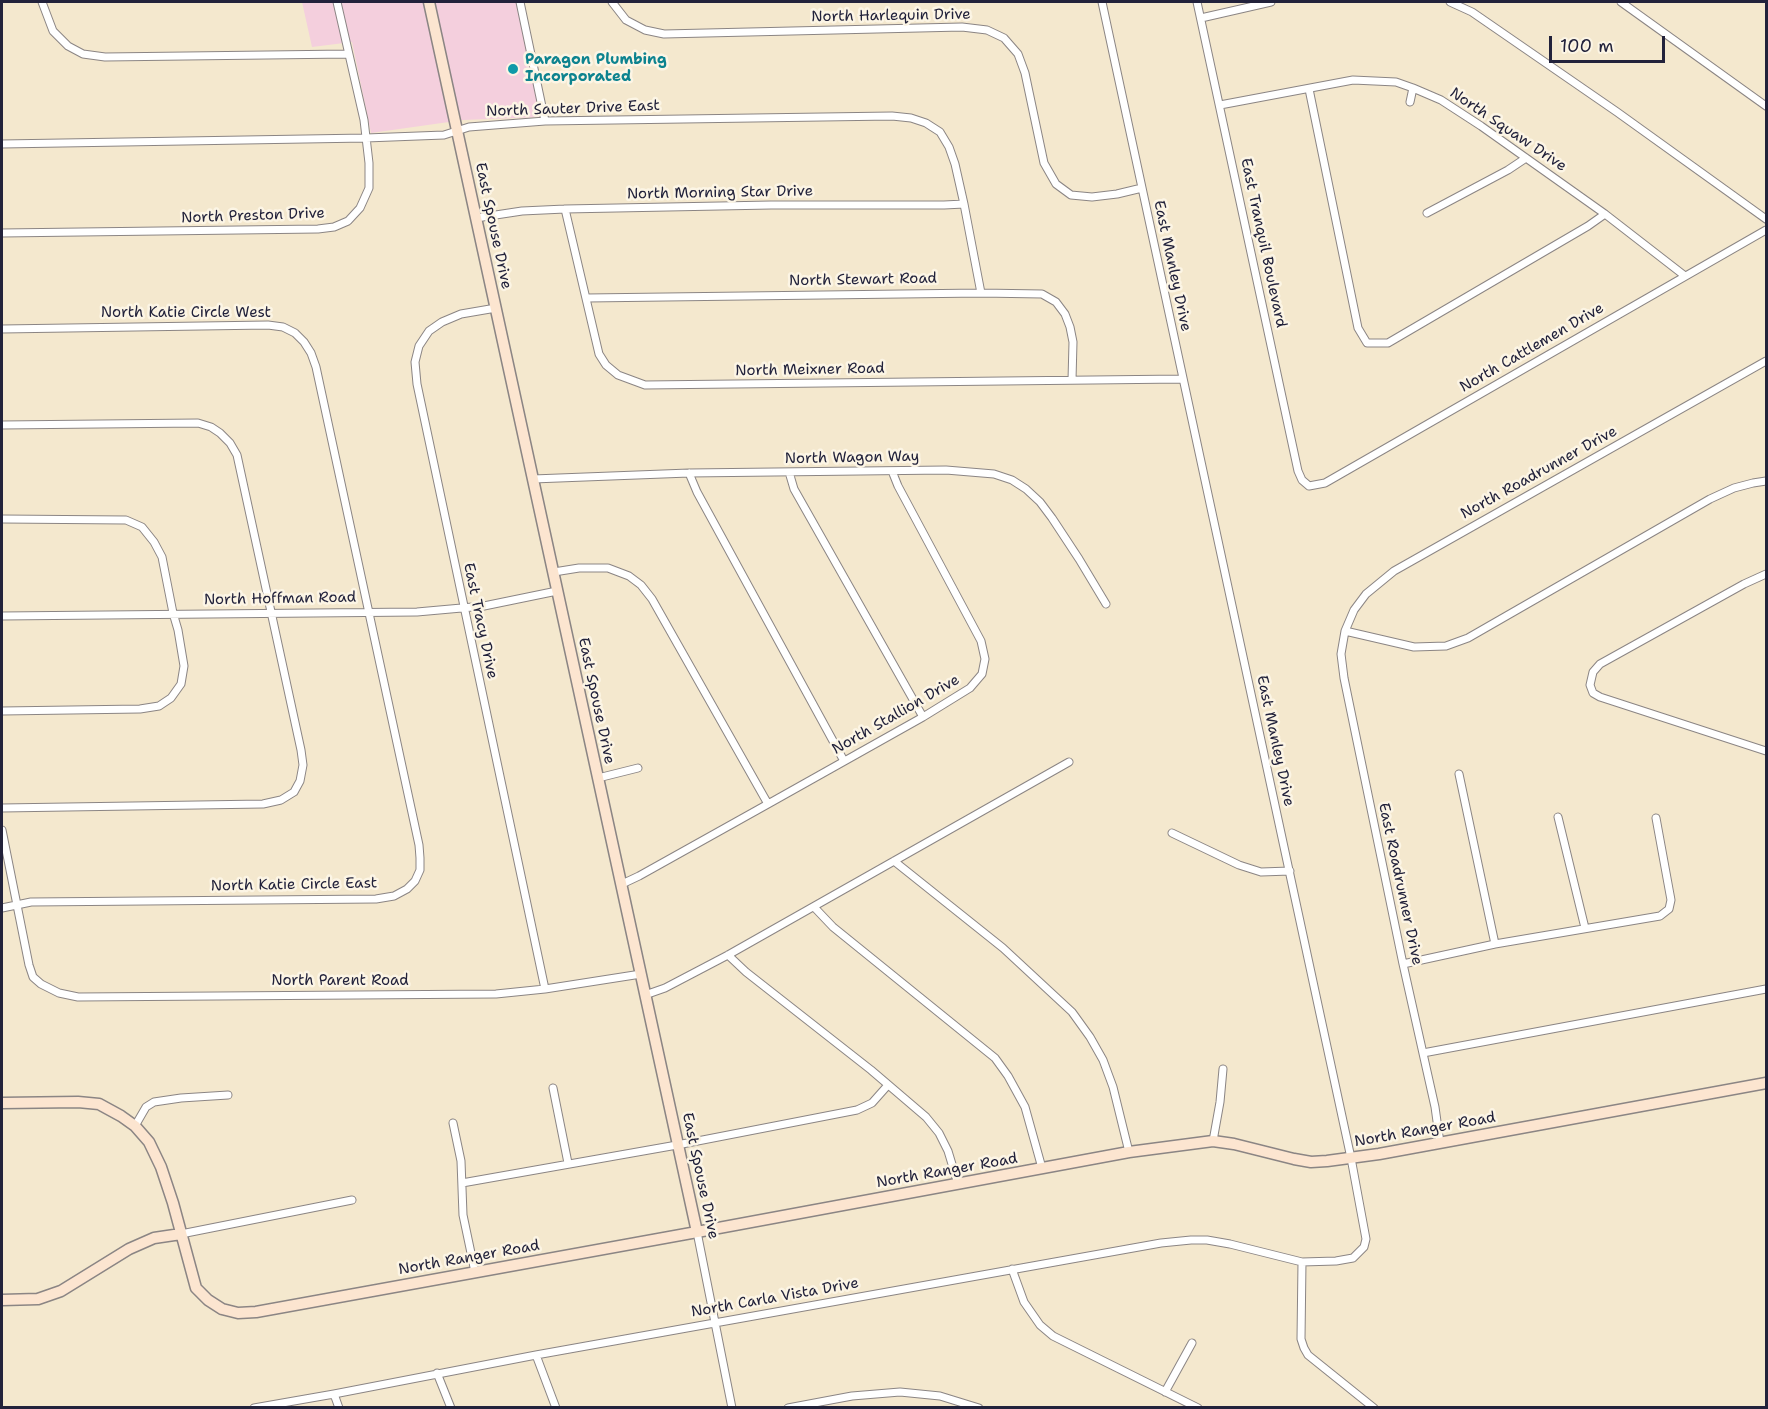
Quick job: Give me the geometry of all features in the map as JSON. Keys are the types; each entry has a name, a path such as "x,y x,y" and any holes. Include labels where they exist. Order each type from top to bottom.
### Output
{"street":[{"path":"42,2 53,31 68,46 83,54 105,57 348,54"},
{"name":"North Preston Drive","path":"2,233 318,229 334,227 348,221 360,208 369,188 366,138 337,2"},
{"name":"East Spouse Drive","path":"429,2 622,884 732,1407"},
{"path":"520,2 545,121"},
{"name":"North Harlequin Drive","path":"612,2 626,20 645,30 664,34 962,27 987,30 1004,38 1018,54 1025,73 1044,163 1056,184 1071,195 1092,197 1142,188"},
{"name":"East Manley Drive","path":"1102,2 1290,871 1366,1239 1364,1247 1353,1258 1302,1262"},
{"name":"East Tranquil Boulevard","path":"1197,2 1298,471 1302,480 1309,486"},
{"path":"1201,18 1271,2"},
{"path":"1450,2 1472,12 1767,219"},
{"path":"1621,2 1767,106"},
{"name":"North Squaw Drive","path":"1220,105 1353,80 1396,82 1413,88 1441,100 1481,126 1605,214 1685,276"},
{"path":"1410,102 1413,88"},
{"path":"1309,89 1358,328 1367,343 1388,343 1605,214"},
{"name":"North Sauter Drive East","path":"2,144 444,135 469,127 545,121 911,117 940,132 956,164 981,293"},
{"path":"1427,213 1526,158"},
{"name":"North Morning Star Drive","path":"476,218 522,211 565,209 964,204"},
{"name":"North Meixner Road","path":"565,209 599,354 606,365 618,375 645,385 1182,379"},
{"name":"North Cattlemen Drive","path":"1309,486 1325,483 1767,230"},
{"name":"North Stewart Road","path":"586,298 1042,294 1056,303 1065,314 1070,327 1073,342 1072,380"},
{"name":"East Tracy Drive","path":"496,308 460,314 442,322 429,331 419,346 415,362 417,384 463,609 545,989"},
{"name":"North Katie Circle West","path":"2,329 268,325 283,327 295,333 311,353 316,367 369,611"},
{"name":"North Roadrunner Drive","path":"1345,631 1354,610 1366,594 1394,571 1767,361"},
{"path":"2,425 198,423 211,427 230,444 237,455 303,765 300,781 294,792 281,800 263,804 2,808"},
{"name":"North Stallion Drive","path":"622,884 923,717 970,688 982,674 985,659 981,641 892,471"},
{"name":"North Wagon Way","path":"533,479 689,473 946,471 994,474 1012,480 1033,496 1052,518 1106,604"},
{"path":"789,472 794,489 923,717"},
{"path":"689,473 697,492 843,761"},
{"path":"1345,631 1414,647 1446,646 1468,638 1710,498 1734,488 1767,481"},
{"path":"2,519 126,520 142,527 162,557 184,666 181,684 171,698 159,706 2,711"},
{"path":"554,572 579,568 608,568 629,576 641,585 652,599 768,804"},
{"path":"1767,574 1744,584 1600,664 1593,672 1590,684 1593,693 1600,698 1767,751"},
{"name":"North Hoffman Road","path":"2,616 417,612 463,609 557,591"},
{"name":"North Katie Circle East","path":"2,908 31,902 376,899 394,896 407,889 415,881 420,870 419,845 369,611"},
{"name":"East Roadrunner Drive","path":"1345,631 1341,654 1344,678 1435,1107 1440,1143"},
{"path":"645,995 665,988 728,955 1069,762"},
{"path":"598,778 638,768"},
{"path":"1458,774 1495,944"},
{"path":"1558,817 1585,928"},
{"path":"1403,964 1495,944 1660,916 1669,909 1671,900 1656,818"},
{"path":"2,830 16,904"},
{"path":"1172,833 1250,869 1261,872 1290,871"},
{"path":"894,861 1003,948 1072,1012 1103,1060 1113,1086 1129,1152"},
{"name":"North Parent Road","path":"16,904 33,977 59,993 78,996 496,994 641,974"},
{"path":"814,907 833,927 994,1058 1008,1076 1025,1107 1042,1168"},
{"path":"728,955 926,1117 939,1133 948,1151 958,1184"},
{"path":"1423,1053 1767,989"},
{"path":"1213,1141 1220,1102 1222,1070"},
{"name":"North Ranger Road","path":"135,1126 149,1142 161,1167 196,1288 222,1309 238,1313 256,1312 1129,1152 1213,1141 1234,1144 1294,1160 1311,1162 1351,1158 1767,1083"},
{"path":"462,1183 857,1110 872,1103 888,1085"},
{"path":"553,1088 568,1163"},
{"path":"2,1103 99,1104 135,1126 146,1107 154,1102 228,1095"},
{"path":"453,1123 461,1161 463,1215 475,1272"},
{"path":"2,1300 38,1299 61,1292 129,1248 153,1238 352,1200"},
{"name":"North Carla Vista Drive","path":"254,1407 1161,1243 1191,1240 1230,1244 1302,1262"},
{"path":"1302,1262 1301,1339 1304,1348 1308,1355 1374,1407"},
{"path":"1011,1269 1024,1302 1040,1325 1053,1336 1197,1407"},
{"path":"1165,1392 1192,1342"},
{"path":"536,1355 556,1407"},
{"path":"436,1373 451,1407"},
{"path":"788,1407 852,1396 900,1392 940,1396 978,1407"},
{"path":"333,1394 339,1407"}],"shaded area":[{"path":"302,2 516,2 540,117 463,120 371,133 352,42 312,47"}],"place":[{"name":"Paragon Plumbing Incorporated","path":"513,69"}]}
